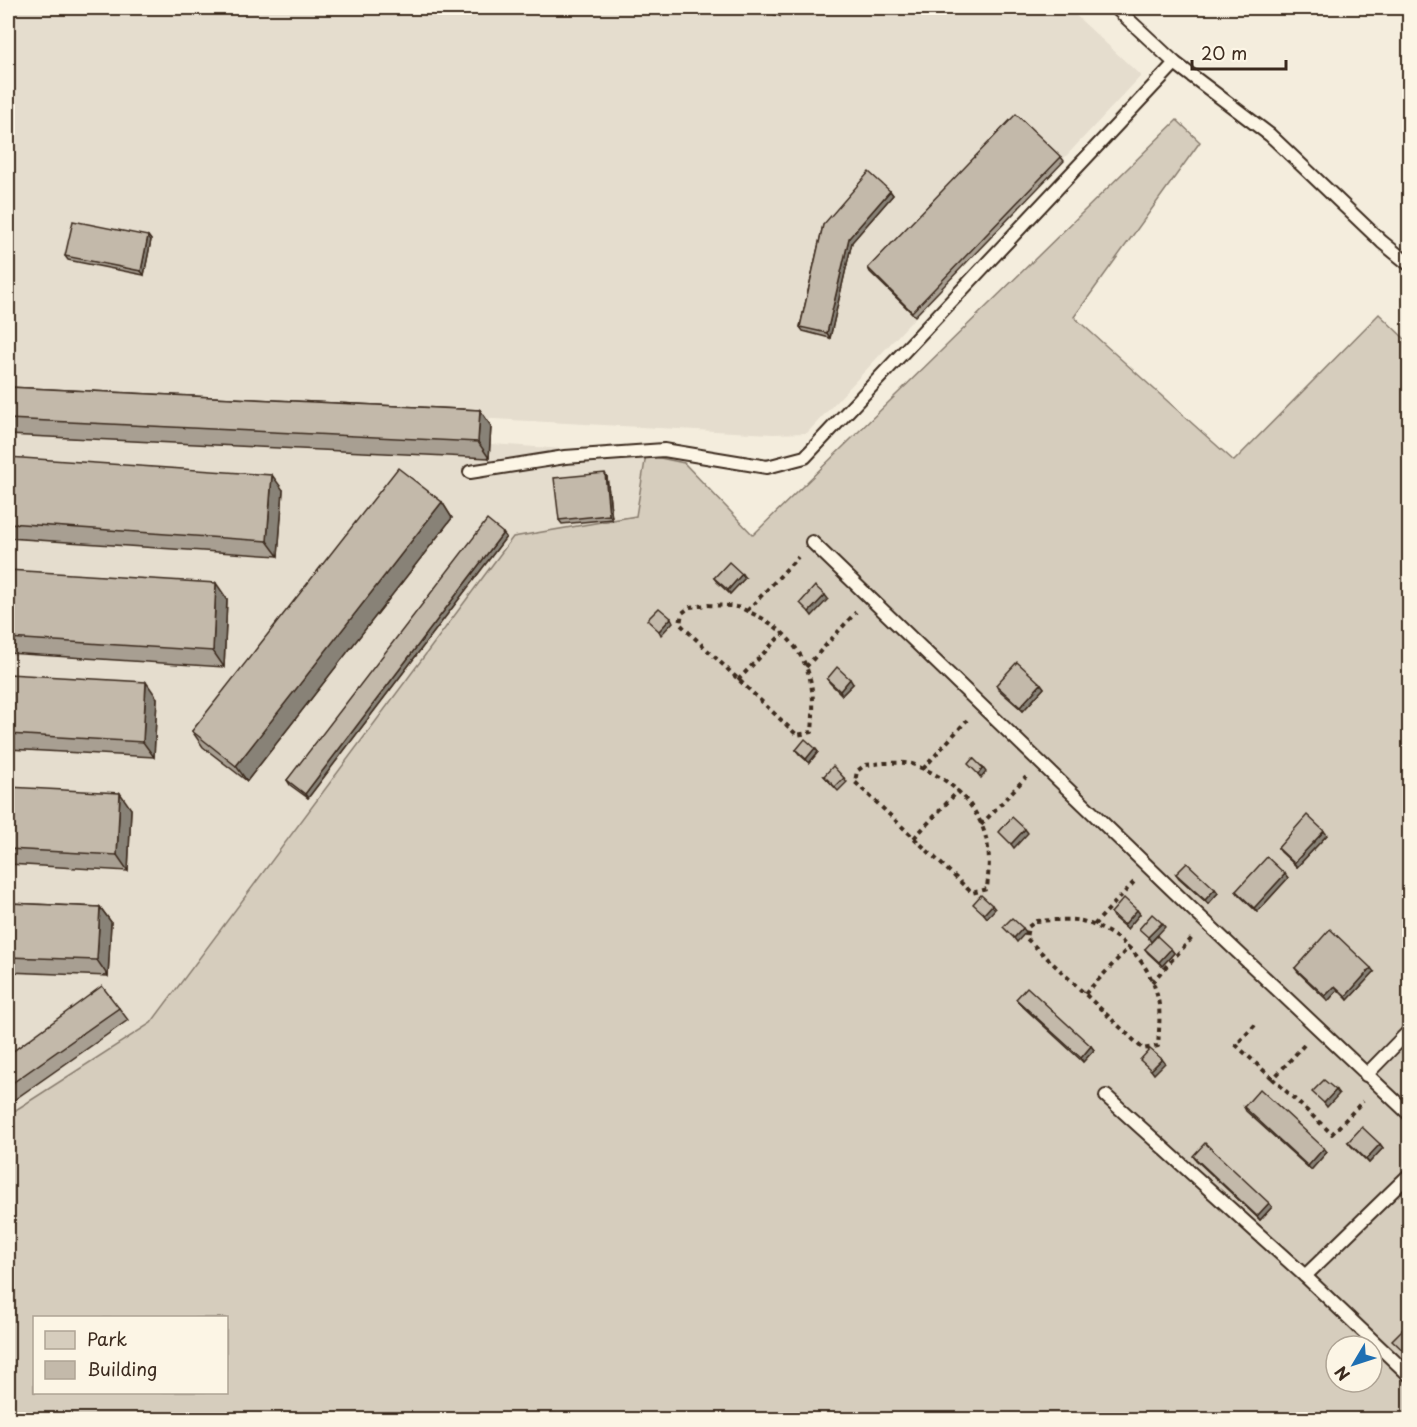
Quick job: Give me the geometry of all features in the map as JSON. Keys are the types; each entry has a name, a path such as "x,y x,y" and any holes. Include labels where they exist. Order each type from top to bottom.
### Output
{"lane":[{"path":"1116,8 1175,63 1270,135 1382,242 1410,265"},
{"path":"470,472 565,457 664,450 767,467 806,457 1175,63"},
{"path":"812,542 1148,867 1410,1115"},
{"path":"1366,1074 1410,1030"},
{"path":"1106,1096 1305,1276 1410,1376"},
{"path":"1305,1276 1410,1174"}],"path":[{"path":"747,611 812,542"},
{"path":"806,667 869,598"},
{"path":"708,605 737,607 758,615 783,633 806,667 812,689 814,710 812,732 796,735 680,624 682,613 690,607 708,605"},
{"path":"738,680 783,633"},
{"path":"923,769 980,705"},
{"path":"981,825 1040,762"},
{"path":"913,764 934,773 959,790 969,802 981,825 988,846 987,889 972,893 855,782 857,771 865,765 913,764"},
{"path":"914,838 959,790"},
{"path":"1094,925 1148,867"},
{"path":"1036,921 1083,921 1104,930 1129,947 1152,982 1158,1003 1160,1024 1158,1046 1143,1049 1026,938 1028,927 1036,921"},
{"path":"1152,982 1206,922"},
{"path":"1084,994 1129,947"},
{"path":"1255,1025 1236,1045 1332,1134 1377,1085"},
{"path":"1273,1079 1319,1029"}],"shaded area":[{"path":"8,8 1068,8 1141,76 807,433 773,434 8,393"},
{"path":"8,409 646,455 636,516 513,537 151,1023 8,1115"}],"green space":[{"path":"1177,120 1200,142 1074,317 1234,461 1379,314 1409,343 1409,1419 8,1420 8,1115 151,1023 513,537 636,516 646,455 684,463 753,535"}],"building":[{"path":"1016,114 1061,157 912,312 868,268"},
{"path":"869,172 890,191 849,238 827,333 800,327 823,225"},
{"path":"73,221 148,236 141,271 65,256"},
{"path":"8,387 480,410 478,442 8,419"},
{"path":"8,457 272,475 267,541 8,523"},
{"path":"398,468 442,502 236,766 192,731"},
{"path":"605,473 609,515 559,520 554,478"},
{"path":"487,520 503,533 305,794 287,780"},
{"path":"729,562 742,574 728,590 714,578"},
{"path":"8,570 216,583 213,651 8,638"},
{"path":"815,586 825,595 809,612 800,603"},
{"path":"659,608 671,618 659,631 647,620"},
{"path":"1017,662 1041,684 1020,707 996,685"},
{"path":"837,667 850,679 840,691 827,679"},
{"path":"8,674 146,682 143,742 8,734"},
{"path":"805,739 815,748 806,759 796,750"},
{"path":"973,758 983,768 978,774 968,764"},
{"path":"833,766 844,778 835,787 824,776"},
{"path":"8,787 120,793 117,855 8,849"},
{"path":"1307,815 1324,831 1294,863 1278,848"},
{"path":"1012,817 1025,829 1011,844 999,832"},
{"path":"1267,857 1285,874 1254,908 1236,891"},
{"path":"1187,863 1215,889 1205,900 1176,874"},
{"path":"981,895 992,905 984,914 973,904"},
{"path":"1124,898 1137,910 1124,925 1111,913"},
{"path":"8,903 100,907 97,960 8,957"},
{"path":"1152,914 1162,923 1148,937 1139,929"},
{"path":"1012,918 1023,928 1014,938 1003,927"},
{"path":"1330,929 1371,968 1346,996 1335,986 1325,996 1295,968"},
{"path":"1157,936 1171,949 1159,962 1145,949"},
{"path":"102,986 119,1008 8,1086 8,1055"},
{"path":"1027,987 1091,1046 1081,1058 1016,999"},
{"path":"1150,1049 1162,1059 1151,1070 1140,1060"},
{"path":"1324,1080 1336,1090 1324,1103 1312,1092"},
{"path":"1260,1089 1324,1148 1308,1166 1244,1107"},
{"path":"1362,1127 1380,1144 1366,1159 1348,1142"},
{"path":"1205,1143 1269,1203 1257,1216 1193,1156"},
{"path":"1404,1328 1410,1334 1410,1357 1392,1340"}]}
